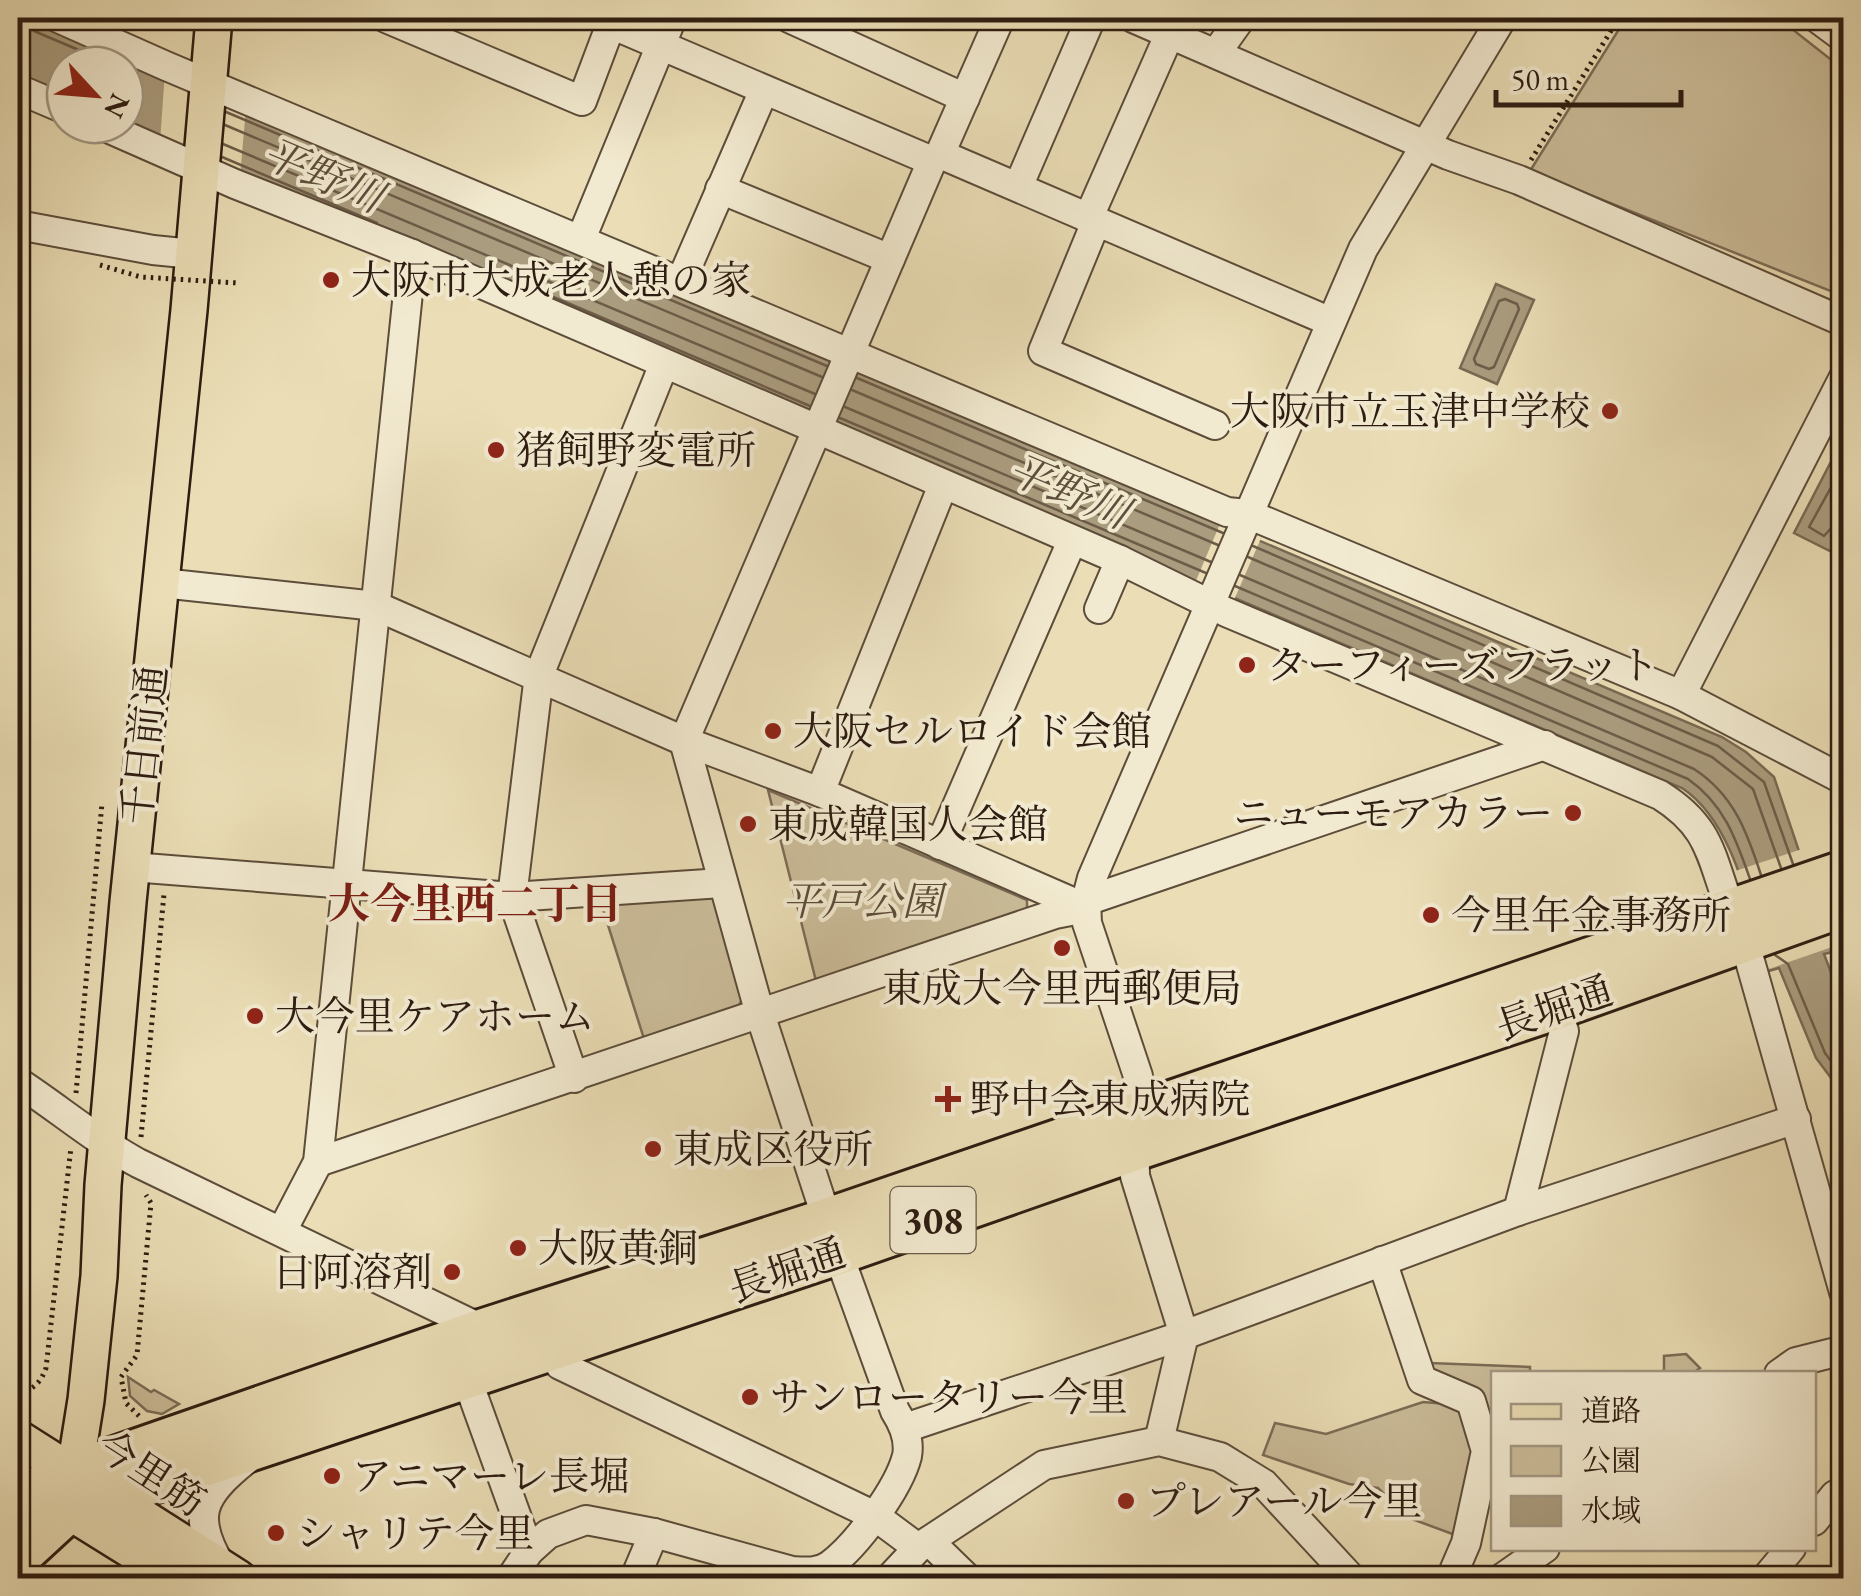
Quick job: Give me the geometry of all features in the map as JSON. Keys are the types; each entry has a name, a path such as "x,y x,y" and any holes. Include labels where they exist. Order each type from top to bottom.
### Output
{"highway":[{"name":"長堀通","path":"84,1494 260,1448 467,1379 554,1349 833,1237 1134,1131 1743,922 1835,899"},
{"name":"長堀通","path":"84,1494 484,1330 833,1237"},
{"name":"308","path":"22,1493 84,1494"},
{"name":"308","path":"18,1557 84,1494"}],"main road":[{"name":"千日前通","path":"84,1494 106,1146 214,18"},
{"name":"今里筋","path":"18,1438 176,1578"},
{"name":"今里筋","path":"84,1494 230,1573"}],"street":[{"path":"58,18 207,86 581,238 848,357 1680,695 1844,780"},
{"path":"386,18 416,24 582,100 611,24 764,90 1018,187 1331,322"},
{"path":"581,238 672,18"},
{"path":"789,18 964,98"},
{"path":"512,1578 529,1551 548,1534 586,1520 654,1533 792,1571 813,1572 829,1566 875,1516 896,1483 908,1453 905,1428 833,1237 760,1014 684,741 890,258 1000,18"},
{"path":"1018,187 1091,18"},
{"path":"1132,18 1844,322"},
{"path":"1216,52 1241,18"},
{"path":"1160,1441 1184,1334 1135,1176 1138,1076 1087,923 1092,878 1362,249 1502,18"},
{"path":"1818,18 1844,38"},
{"path":"1170,33 1043,351 1215,425"},
{"path":"18,89 45,101"},
{"path":"681,281 764,90"},
{"path":"145,142 818,427 1072,541 1213,597 1226,612 1660,795 1690,815 1706,838 1743,922 1844,1292"},
{"path":"720,189 890,258"},
{"path":"18,225 193,254"},
{"path":"282,1231 318,1162 412,254"},
{"path":"574,1078 512,898 539,675 664,364"},
{"path":"1680,695 1844,377"},
{"path":"820,792 943,485"},
{"path":"940,845 1072,541"},
{"path":"1099,609 1120,560"},
{"path":"162,583 376,606 684,741 820,792 1086,905"},
{"path":"318,1162 1086,905 1545,745"},
{"path":"132,866 512,898 722,883"},
{"path":"1518,1211 1564,1031 1549,991"},
{"path":"18,1082 106,1146 484,1330"},
{"path":"905,1428 1184,1334 1518,1211 1796,1119"},
{"path":"1382,1261 1422,1380 1471,1401 1486,1451 1466,1543 1451,1578"},
{"path":"554,1349 560,1365 875,1516 967,1578"},
{"path":"1783,1371 1796,1362 1844,1350"},
{"path":"467,1379 529,1551"},
{"path":"890,1578 923,1545 1044,1465 1160,1441 1220,1458 1264,1484 1351,1578"},
{"path":"230,1573 206,1541 204,1511 222,1482 260,1448"},
{"path":"1816,1518 1835,1494 1844,1491"},
{"path":"635,1578 654,1533"},
{"path":"1502,1578 1541,1551"},
{"path":"1766,1578 1788,1551"}],"path":[{"path":"1519,180 1619,18"},
{"path":"100,264 141,278 238,282"},
{"path":"74,1104 102,803"},
{"path":"151,1420 136,1414 126,1404 121,1378 138,1355 151,1202 138,1181 138,1163 165,881"},
{"path":"18,1392 38,1384 46,1368 71,1147"}],"green space":[{"path":"1626,18 1778,18 1843,69 1843,296 1530,171"},
{"name":"平戸公園","path":"768,790 1027,900 1027,914 817,985"},
{"name":"平戸公園","path":"706,893 714,899 742,1000 735,1012 645,1042 601,903"},
{"path":"1686,1354 1700,1368 1663,1371 1664,1356"},
{"path":"1430,1363 1530,1367 1530,1371 1491,1371 1491,1447 1436,1381"},
{"path":"128,1377 179,1404 162,1414 147,1411 130,1396"},
{"path":"1423,1402 1459,1405 1478,1452 1458,1536 1409,1518 1378,1488 1349,1484 1263,1455 1275,1423 1326,1434"},
{"path":"1491,1447 1491,1490 1487,1493"}],"water":[{"name":"平野川","path":"18,18 28,18 92,45 45,45 45,92 18,81"},
{"name":"平野川","path":"145,68 1722,737 1774,777 1833,952 1824,954 1843,1004 1843,1094 1816,1058 1779,968 1769,971 1728,846 1700,803 1682,788 145,135"},
{"path":"1496,284 1534,300 1497,384 1460,368"},
{"path":"1836,452 1843,456 1843,525 1830,551 1794,533"}],"pier":[{"path":"165,72 246,108 240,177 160,142"},
{"path":"1222,519 1262,536 1234,600 1195,583"},
{"path":"1802,849 1835,946 1766,970 1732,872"}],"place":[{"name":"大阪市大成老人憩の家","path":"331,280"},
{"name":"大阪市立玉津中学校","path":"1610,411"},
{"name":"猪飼野変電所","path":"496,450"},
{"name":"ターフィーズフラット","path":"1247,665"},
{"name":"大阪セルロイド会館","path":"773,731"},
{"name":"ニューモアカラー","path":"1573,813"},
{"name":"東成韓国人会館","path":"748,824"},
{"name":"今里年金事務所","path":"1431,915"},
{"name":"東成大今里西郵便局","path":"1062,948"},
{"name":"大今里ケアホーム","path":"255,1016"},
{"name":"野中会東成病院","path":"948,1099"},
{"name":"東成区役所","path":"653,1149"},
{"name":"大阪黄銅","path":"518,1248"},
{"name":"日阿溶剤","path":"452,1272"},
{"name":"サンロータリー今里","path":"750,1397"},
{"name":"アニマーレ長堀","path":"332,1476"},
{"name":"プレアール今里","path":"1126,1501"},
{"name":"シャリテ今里","path":"276,1533"}],"district":[{"name":"大今里西二丁目","path":"475,903"}]}
